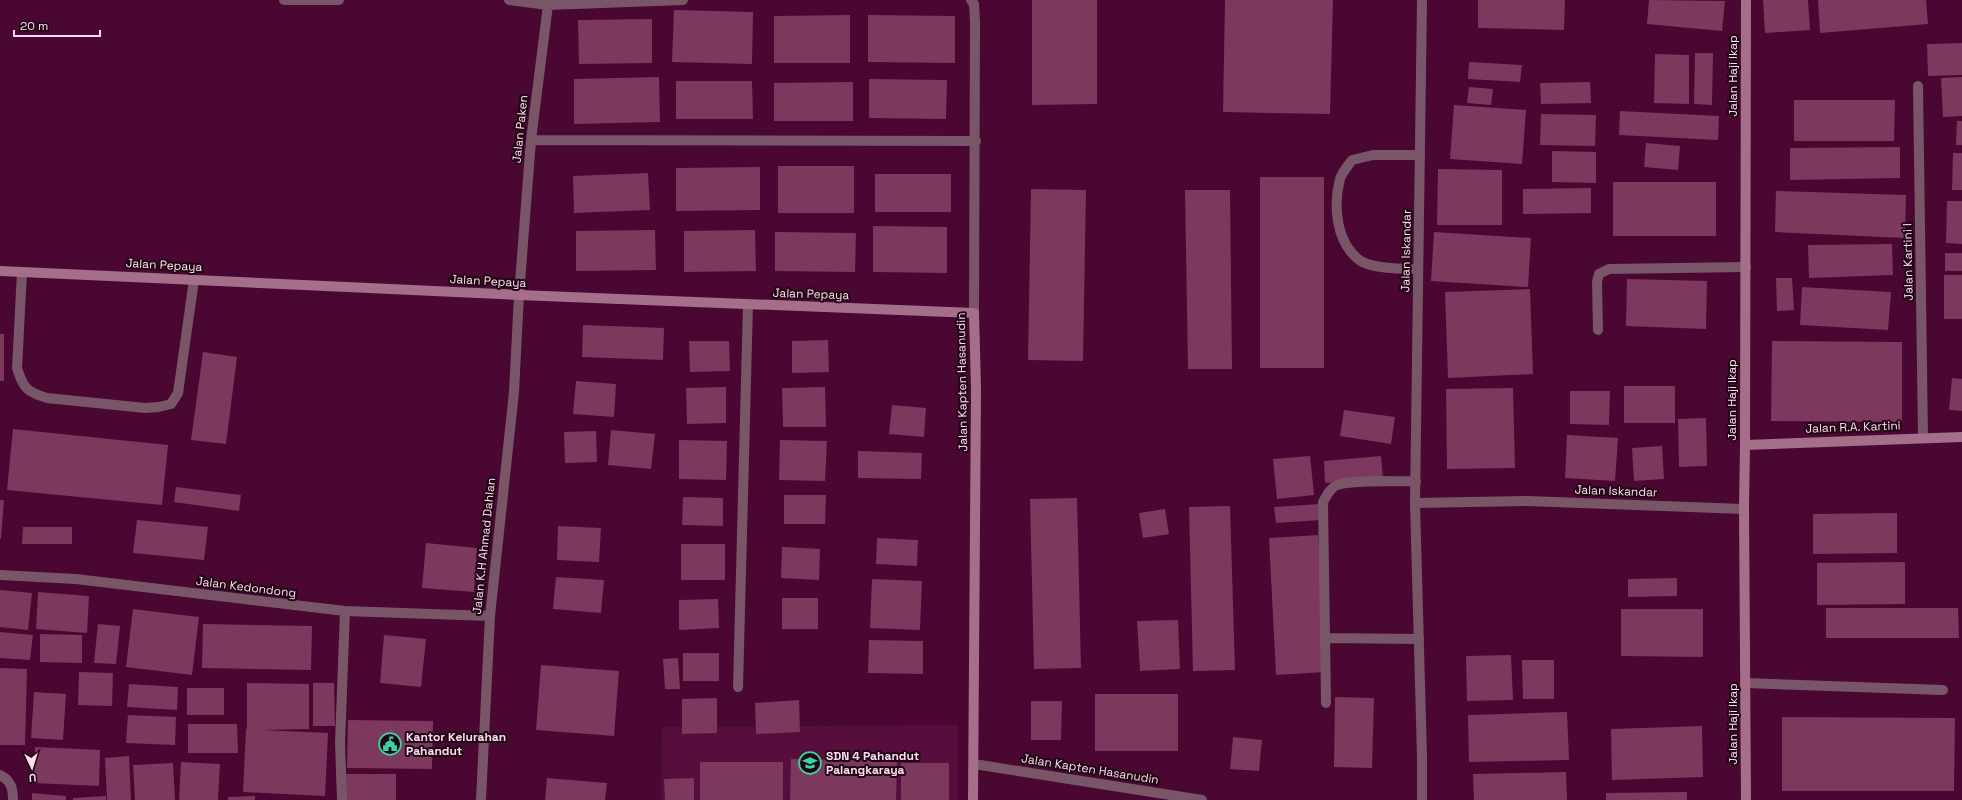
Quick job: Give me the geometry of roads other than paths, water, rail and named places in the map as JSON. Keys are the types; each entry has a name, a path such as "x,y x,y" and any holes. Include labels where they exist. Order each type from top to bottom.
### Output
{"street":[{"path":"284,0 339,0"},
{"path":"510,0 548,5 683,0"},
{"name":"Jalan Kapten Hasanudin","path":"971,0 974,4 975,22 976,141 974,313 976,388 973,800"},
{"name":"Jalan Iskandar","path":"1422,0 1415,503 1422,800"},
{"name":"Jalan Haji Ikap","path":"1746,0 1746,445 1744,509 1746,800"},
{"name":"Jalan Paken","path":"519,295 531,140 548,5"},
{"name":"Jalan Kartini I","path":"1918,86 1923,437"},
{"path":"531,140 976,141"},
{"path":"1418,269 1390,269 1358,260 1342,238 1338,223 1337,199 1340,177 1352,160 1373,155 1420,155"},
{"path":"1598,330 1598,274 1609,269 1746,267"},
{"name":"Jalan Pepaya","path":"0,271 519,295 974,313"},
{"path":"22,272 17,368 21,383 32,393 47,398 145,408 171,404 178,393 194,280"},
{"name":"Jalan K.H Ahmad Dahlan","path":"480,800 490,616 514,392 519,295"},
{"path":"738,686 748,304"},
{"name":"Jalan R.A. Kartini","path":"1746,445 1923,437 1962,437"},
{"path":"1326,703 1323,502 1329,491 1337,486 1350,483 1416,481"},
{"name":"Jalan Iskandar","path":"1415,503 1527,501 1744,509"},
{"name":"Jalan Kedondong","path":"0,575 76,579 345,611 490,616"},
{"path":"342,800 340,743 345,611"},
{"path":"1326,638 1419,639"},
{"path":"1745,683 1944,690"},
{"name":"Jalan Kapten Hasanudin","path":"974,764 1202,800"},
{"path":"0,776 5,778 14,789 13,800"}],"place":[{"name":"Kantor Kelurahan Pahandut","path":"390,744"},
{"name":"SDN 4 Pahandut Palangkaraya","path":"810,763"}]}
